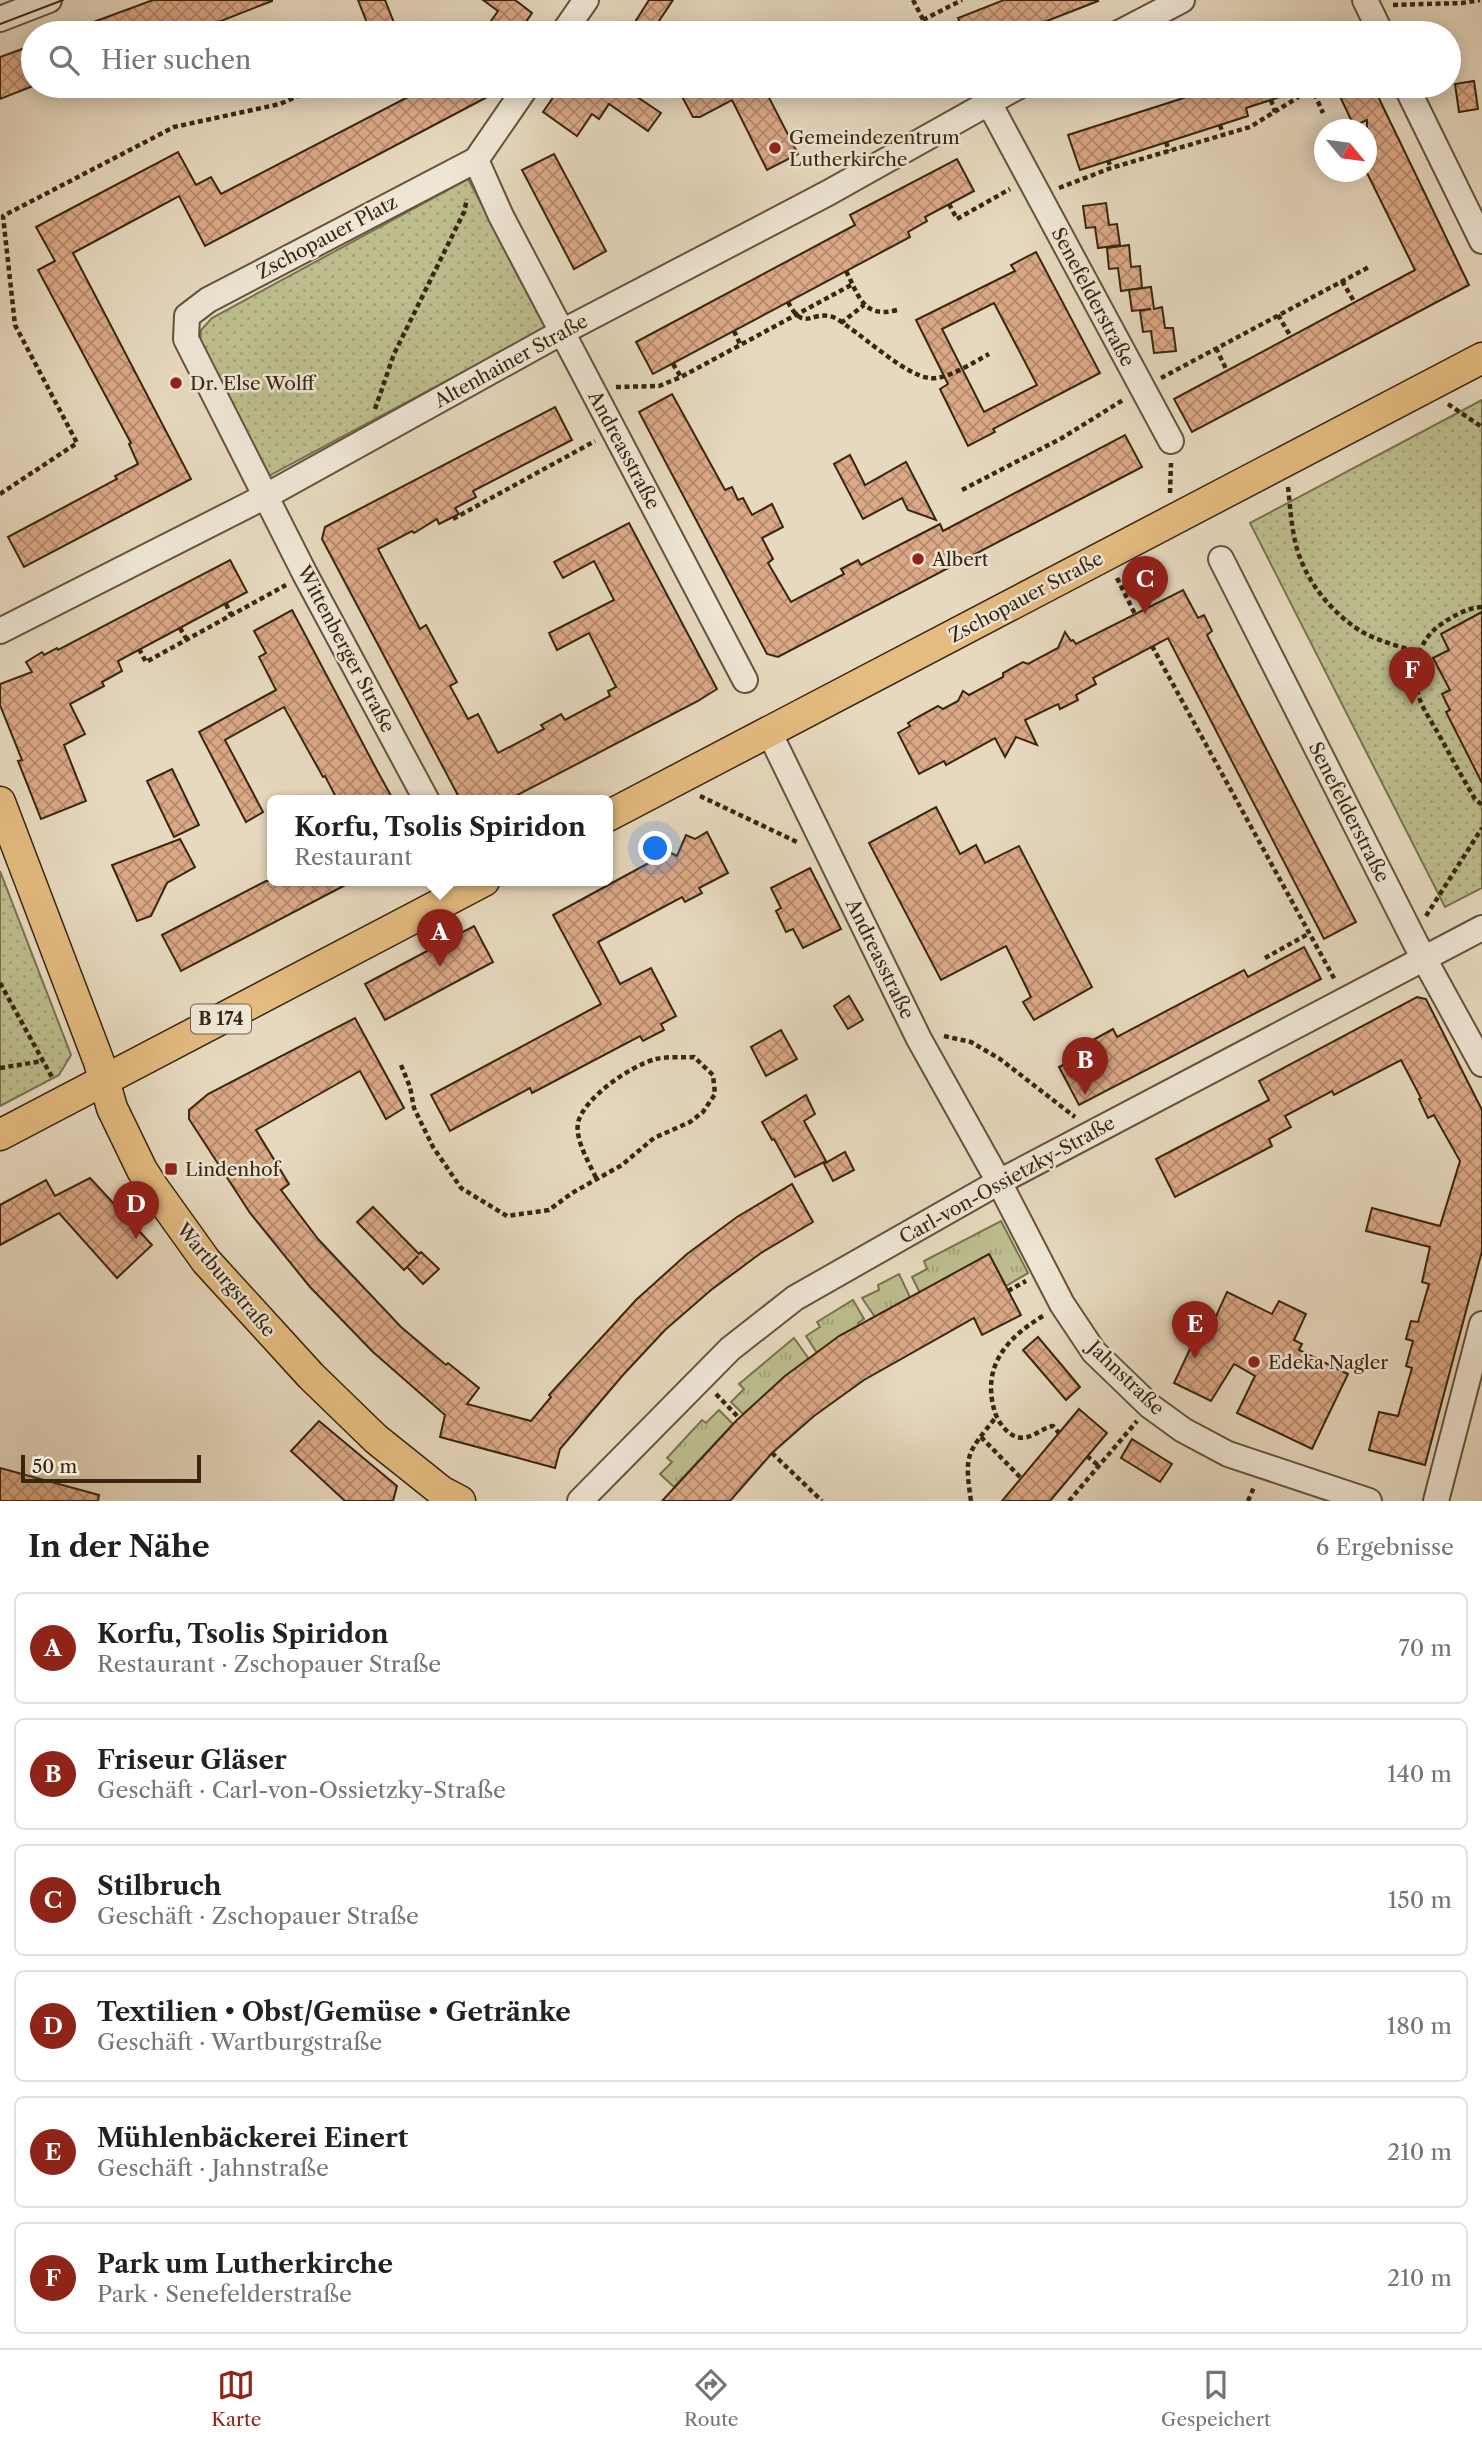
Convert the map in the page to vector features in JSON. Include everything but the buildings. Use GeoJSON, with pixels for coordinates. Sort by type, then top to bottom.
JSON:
{"type":"FeatureCollection","features":[{"type":"Feature","properties":{"kind":"main road","name":"Zschopauer Straße"},"geometry":{"type":"LineString","coordinates":[[613,813],[1482,358]]}},
{"type":"Feature","properties":{"kind":"main road","name":"Wartburgstraße"},"geometry":{"type":"LineString","coordinates":[[0,802],[99,1062],[111,1108],[142,1170],[206,1261],[311,1376],[376,1439],[446,1498]]}},
{"type":"Feature","properties":{"kind":"main road","name":"B 174"},"geometry":{"type":"LineString","coordinates":[[0,1135],[474,886]]}},
{"type":"Feature","properties":{"kind":"street"},"geometry":{"type":"LineString","coordinates":[[0,19],[49,0]]}},
{"type":"Feature","properties":{"kind":"street"},"geometry":{"type":"LineString","coordinates":[[571,21],[586,0]]}},
{"type":"Feature","properties":{"kind":"street"},"geometry":{"type":"LineString","coordinates":[[1142,21],[1182,0]]}},
{"type":"Feature","properties":{"kind":"street"},"geometry":{"type":"LineString","coordinates":[[1366,2],[1375,21]]}},
{"type":"Feature","properties":{"kind":"street"},"geometry":{"type":"LineString","coordinates":[[519,98],[476,160],[501,216],[562,332]]}},
{"type":"Feature","properties":{"kind":"street","name":"Altenhainer Straße"},"geometry":{"type":"LineString","coordinates":[[0,631],[266,496],[562,332],[828,193],[998,98]]}},
{"type":"Feature","properties":{"kind":"street"},"geometry":{"type":"LineString","coordinates":[[1412,98],[1482,241]]}},
{"type":"Feature","properties":{"kind":"street","name":"Senefelderstraße"},"geometry":{"type":"LineString","coordinates":[[989,103],[1171,441]]}},
{"type":"Feature","properties":{"kind":"street","name":"Zschopauer Platz"},"geometry":{"type":"LineString","coordinates":[[266,496],[186,339],[187,316],[208,300],[476,160]]}},
{"type":"Feature","properties":{"kind":"street","name":"Andreasstraße"},"geometry":{"type":"LineString","coordinates":[[562,332],[745,680]]}},
{"type":"Feature","properties":{"kind":"street","name":"Wittenberger Straße"},"geometry":{"type":"LineString","coordinates":[[266,496],[424,795]]}},
{"type":"Feature","properties":{"kind":"street","name":"Senefelderstraße"},"geometry":{"type":"LineString","coordinates":[[1220,559],[1418,948],[1482,1064]]}},
{"type":"Feature","properties":{"kind":"street","name":"Andreasstraße"},"geometry":{"type":"LineString","coordinates":[[769,732],[919,1039],[999,1182]]}},
{"type":"Feature","properties":{"kind":"street","name":"Carl-von-Ossietzky-Straße"},"geometry":{"type":"LineString","coordinates":[[580,1501],[730,1349],[795,1298],[999,1182],[1346,999],[1418,948],[1482,928]]}},
{"type":"Feature","properties":{"kind":"street","name":"Jahnstraße"},"geometry":{"type":"LineString","coordinates":[[999,1182],[1062,1304],[1094,1352],[1150,1406],[1183,1430],[1228,1454],[1369,1501]]}},
{"type":"Feature","properties":{"kind":"street"},"geometry":{"type":"LineString","coordinates":[[1436,1501],[1482,1324]]}},
{"type":"Feature","properties":{"kind":"path"},"geometry":{"type":"LineString","coordinates":[[913,0],[923,20],[962,0]]}},
{"type":"Feature","properties":{"kind":"path"},"geometry":{"type":"LineString","coordinates":[[1366,2],[1422,5],[1480,0]]}},
{"type":"Feature","properties":{"kind":"path"},"geometry":{"type":"LineString","coordinates":[[0,494],[77,443],[15,325],[3,216],[174,127],[280,104],[293,98]]}},
{"type":"Feature","properties":{"kind":"path"},"geometry":{"type":"LineString","coordinates":[[949,204],[957,219],[1034,187],[1111,169],[1250,127],[1297,98]]}},
{"type":"Feature","properties":{"kind":"path"},"geometry":{"type":"LineString","coordinates":[[1315,98],[1323,113]]}},
{"type":"Feature","properties":{"kind":"path"},"geometry":{"type":"LineString","coordinates":[[1271,100],[1275,112]]}},
{"type":"Feature","properties":{"kind":"path"},"geometry":{"type":"LineString","coordinates":[[1220,125],[1223,135]]}},
{"type":"Feature","properties":{"kind":"path"},"geometry":{"type":"LineString","coordinates":[[1166,142],[1169,151]]}},
{"type":"Feature","properties":{"kind":"path"},"geometry":{"type":"LineString","coordinates":[[363,443],[394,354],[464,212],[476,160]]}},
{"type":"Feature","properties":{"kind":"path"},"geometry":{"type":"LineString","coordinates":[[1108,160],[1111,169]]}},
{"type":"Feature","properties":{"kind":"path"},"geometry":{"type":"LineString","coordinates":[[962,490],[1062,438],[1142,388],[1368,267]]}},
{"type":"Feature","properties":{"kind":"path"},"geometry":{"type":"LineString","coordinates":[[846,271],[864,304],[875,312],[897,310]]}},
{"type":"Feature","properties":{"kind":"path"},"geometry":{"type":"LineString","coordinates":[[1342,281],[1355,303]]}},
{"type":"Feature","properties":{"kind":"path"},"geometry":{"type":"LineString","coordinates":[[596,397],[615,387],[659,386],[681,377],[853,284]]}},
{"type":"Feature","properties":{"kind":"path"},"geometry":{"type":"LineString","coordinates":[[788,302],[795,315],[802,319],[832,317],[916,375],[930,379],[940,378],[989,354]]}},
{"type":"Feature","properties":{"kind":"path"},"geometry":{"type":"LineString","coordinates":[[841,323],[864,304]]}},
{"type":"Feature","properties":{"kind":"path"},"geometry":{"type":"LineString","coordinates":[[1278,315],[1291,337]]}},
{"type":"Feature","properties":{"kind":"path"},"geometry":{"type":"LineString","coordinates":[[734,331],[740,344]]}},
{"type":"Feature","properties":{"kind":"path"},"geometry":{"type":"LineString","coordinates":[[1216,348],[1227,371]]}},
{"type":"Feature","properties":{"kind":"path"},"geometry":{"type":"LineString","coordinates":[[673,364],[681,377]]}},
{"type":"Feature","properties":{"kind":"path"},"geometry":{"type":"LineString","coordinates":[[1426,388],[1482,427]]}},
{"type":"Feature","properties":{"kind":"path"},"geometry":{"type":"LineString","coordinates":[[453,519],[614,430]]}},
{"type":"Feature","properties":{"kind":"path"},"geometry":{"type":"LineString","coordinates":[[1170,498],[1171,441]]}},
{"type":"Feature","properties":{"kind":"path"},"geometry":{"type":"LineString","coordinates":[[1285,462],[1295,543],[1311,581],[1321,595],[1351,624],[1369,635],[1418,652]]}},
{"type":"Feature","properties":{"kind":"path"},"geometry":{"type":"LineString","coordinates":[[1105,556],[1135,614]]}},
{"type":"Feature","properties":{"kind":"path"},"geometry":{"type":"LineString","coordinates":[[139,649],[146,662],[305,574]]}},
{"type":"Feature","properties":{"kind":"path"},"geometry":{"type":"LineString","coordinates":[[226,604],[231,615]]}},
{"type":"Feature","properties":{"kind":"path"},"geometry":{"type":"LineString","coordinates":[[1482,607],[1457,614],[1434,629],[1418,652],[1416,675],[1418,694],[1475,799],[1482,805]]}},
{"type":"Feature","properties":{"kind":"path"},"geometry":{"type":"LineString","coordinates":[[180,628],[187,640]]}},
{"type":"Feature","properties":{"kind":"path"},"geometry":{"type":"LineString","coordinates":[[1152,646],[1346,999]]}},
{"type":"Feature","properties":{"kind":"path"},"geometry":{"type":"LineString","coordinates":[[672,783],[829,857]]}},
{"type":"Feature","properties":{"kind":"path"},"geometry":{"type":"LineString","coordinates":[[1418,948],[1482,828]]}},
{"type":"Feature","properties":{"kind":"path"},"geometry":{"type":"LineString","coordinates":[[1265,958],[1308,934]]}},
{"type":"Feature","properties":{"kind":"path"},"geometry":{"type":"LineString","coordinates":[[0,984],[53,1079],[47,1111]]}},
{"type":"Feature","properties":{"kind":"path"},"geometry":{"type":"LineString","coordinates":[[919,1039],[944,1036],[971,1042],[1000,1059],[1094,1132]]}},
{"type":"Feature","properties":{"kind":"path"},"geometry":{"type":"LineString","coordinates":[[401,1065],[415,1108],[433,1147],[461,1188],[507,1216],[550,1210],[622,1165],[654,1138],[690,1122],[703,1112],[715,1094],[712,1075],[694,1058],[657,1058],[628,1072],[608,1086],[587,1107],[578,1122],[579,1138],[597,1180]]}},
{"type":"Feature","properties":{"kind":"path"},"geometry":{"type":"LineString","coordinates":[[0,1068],[43,1060]]}},
{"type":"Feature","properties":{"kind":"path"},"geometry":{"type":"LineString","coordinates":[[1008,1290],[1019,1285]]}},
{"type":"Feature","properties":{"kind":"path"},"geometry":{"type":"LineString","coordinates":[[1059,1433],[1053,1426],[1029,1437],[1019,1438],[1009,1432],[996,1417],[989,1382],[998,1359],[1021,1329],[1062,1304]]}},
{"type":"Feature","properties":{"kind":"path"},"geometry":{"type":"LineString","coordinates":[[701,1378],[739,1418]]}},
{"type":"Feature","properties":{"kind":"path"},"geometry":{"type":"LineString","coordinates":[[971,1501],[966,1472],[970,1451],[996,1417]]}},
{"type":"Feature","properties":{"kind":"path"},"geometry":{"type":"LineString","coordinates":[[1069,1501],[1132,1426]]}},
{"type":"Feature","properties":{"kind":"path"},"geometry":{"type":"LineString","coordinates":[[981,1437],[1021,1478]]}},
{"type":"Feature","properties":{"kind":"path"},"geometry":{"type":"LineString","coordinates":[[772,1453],[822,1501]]}},
{"type":"Feature","properties":{"kind":"path"},"geometry":{"type":"LineString","coordinates":[[1087,1457],[1099,1466]]}},
{"type":"Feature","properties":{"kind":"green space"},"geometry":{"type":"Polygon","coordinates":[[[468,179],[547,327],[269,476],[200,346],[201,330],[212,318],[468,179]]]}},
{"type":"Feature","properties":{"kind":"green space"},"geometry":{"type":"Polygon","coordinates":[[[1482,400],[1482,888],[1445,907],[1250,523],[1482,400]]]}},
{"type":"Feature","properties":{"kind":"green space"},"geometry":{"type":"Polygon","coordinates":[[[0,871],[71,1055],[59,1075],[0,1106],[0,871]]]}},
{"type":"Feature","properties":{"kind":"green space"},"geometry":{"type":"Polygon","coordinates":[[[1001,1221],[1028,1273],[1006,1286],[989,1254],[920,1293],[912,1277],[927,1269],[924,1261],[1001,1221]]]}},
{"type":"Feature","properties":{"kind":"green space"},"geometry":{"type":"Polygon","coordinates":[[[899,1274],[910,1297],[875,1317],[862,1298],[879,1290],[878,1285],[899,1274]]]}},
{"type":"Feature","properties":{"kind":"green space"},"geometry":{"type":"Polygon","coordinates":[[[853,1300],[864,1319],[817,1353],[806,1336],[820,1327],[817,1322],[853,1300]]]}},
{"type":"Feature","properties":{"kind":"green space"},"geometry":{"type":"Polygon","coordinates":[[[794,1338],[809,1359],[743,1414],[731,1402],[744,1389],[739,1384],[794,1338]]]}},
{"type":"Feature","properties":{"kind":"green space"},"geometry":{"type":"Polygon","coordinates":[[[719,1410],[733,1424],[674,1487],[660,1474],[672,1462],[667,1458],[702,1420],[706,1423],[719,1410]]]}},
{"type":"Feature","properties":{"kind":"tram line"},"geometry":{"type":"LineString","coordinates":[[0,24],[63,0]]}},
{"type":"Feature","properties":{"kind":"place","name":"Gemeindezentrum Lutherkirche"},"geometry":{"type":"Point","coordinates":[775,148]}},
{"type":"Feature","properties":{"kind":"place","name":"Dr. Else Wolff"},"geometry":{"type":"Point","coordinates":[176,383]}},
{"type":"Feature","properties":{"kind":"place","name":"Albert"},"geometry":{"type":"Point","coordinates":[918,559]}},
{"type":"Feature","properties":{"kind":"place","name":"Stilbruch"},"geometry":{"type":"Point","coordinates":[1145,614]}},
{"type":"Feature","properties":{"kind":"place","name":"Park um Lutherkirche"},"geometry":{"type":"Point","coordinates":[1412,705]}},
{"type":"Feature","properties":{"kind":"place","name":"Korfu, Tsolis Spiridon"},"geometry":{"type":"Point","coordinates":[440,967]}},
{"type":"Feature","properties":{"kind":"place","name":"Friseur Gläser"},"geometry":{"type":"Point","coordinates":[1085,1095]}},
{"type":"Feature","properties":{"kind":"place","name":"Lindenhof"},"geometry":{"type":"Point","coordinates":[171,1169]}},
{"type":"Feature","properties":{"kind":"place","name":"Textilien • Obst/Gemüse • Getränke"},"geometry":{"type":"Point","coordinates":[136,1239]}},
{"type":"Feature","properties":{"kind":"place","name":"Mühlenbäckerei Einert"},"geometry":{"type":"Point","coordinates":[1195,1359]}},
{"type":"Feature","properties":{"kind":"place","name":"Edeka Nagler"},"geometry":{"type":"Point","coordinates":[1254,1362]}}]}
